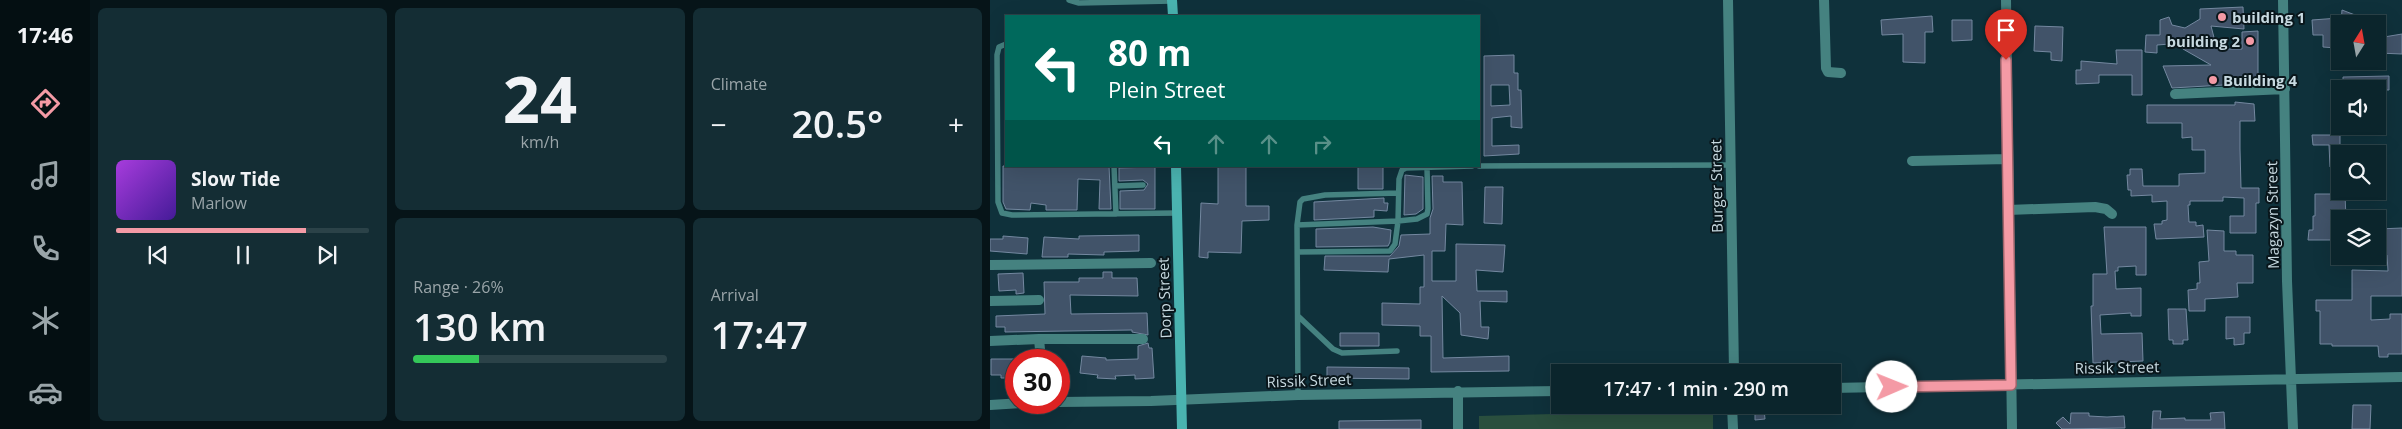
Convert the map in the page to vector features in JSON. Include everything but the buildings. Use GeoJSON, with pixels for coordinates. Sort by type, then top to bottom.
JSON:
{"type":"FeatureCollection","features":[{"type":"Feature","properties":{"kind":"street"},"geometry":{"type":"LineString","coordinates":[[1172,0],[1173,15]]}},
{"type":"Feature","properties":{"kind":"street","name":"Burger Street"},"geometry":{"type":"LineString","coordinates":[[1728,0],[1734,364]]}},
{"type":"Feature","properties":{"kind":"street"},"geometry":{"type":"LineString","coordinates":[[1824,0],[1826,68],[1828,72],[1842,73]]}},
{"type":"Feature","properties":{"kind":"street"},"geometry":{"type":"LineString","coordinates":[[2006,0],[2012,429]]}},
{"type":"Feature","properties":{"kind":"street","name":"Magazyn Street"},"geometry":{"type":"LineString","coordinates":[[2283,0],[2287,282],[2293,429]]}},
{"type":"Feature","properties":{"kind":"street"},"geometry":{"type":"LineString","coordinates":[[2175,94],[2285,89]]}},
{"type":"Feature","properties":{"kind":"street"},"geometry":{"type":"LineString","coordinates":[[1912,161],[2008,159]]}},
{"type":"Feature","properties":{"kind":"street","name":"Dorp Street"},"geometry":{"type":"LineString","coordinates":[[1176,167],[1183,400],[1182,429]]}},
{"type":"Feature","properties":{"kind":"street"},"geometry":{"type":"LineString","coordinates":[[2008,210],[2090,206],[2106,209],[2112,214]]}},
{"type":"Feature","properties":{"kind":"street"},"geometry":{"type":"LineString","coordinates":[[990,265],[1151,262]]}},
{"type":"Feature","properties":{"kind":"street"},"geometry":{"type":"LineString","coordinates":[[990,300],[1039,300]]}},
{"type":"Feature","properties":{"kind":"street"},"geometry":{"type":"LineString","coordinates":[[1039,339],[1040,349]]}},
{"type":"Feature","properties":{"kind":"street"},"geometry":{"type":"LineString","coordinates":[[990,341],[1143,339]]}},
{"type":"Feature","properties":{"kind":"street","name":"Rissik Street"},"geometry":{"type":"LineString","coordinates":[[1841,388],[2402,377]]}},
{"type":"Feature","properties":{"kind":"street"},"geometry":{"type":"LineString","coordinates":[[1458,391],[1458,429]]}},
{"type":"Feature","properties":{"kind":"street","name":"Rissik Street"},"geometry":{"type":"LineString","coordinates":[[1070,402],[1458,391],[1551,391]]}},
{"type":"Feature","properties":{"kind":"street"},"geometry":{"type":"LineString","coordinates":[[990,405],[1005,404]]}},
{"type":"Feature","properties":{"kind":"street"},"geometry":{"type":"LineString","coordinates":[[1732,414],[1733,429]]}},
{"type":"Feature","properties":{"kind":"lane"},"geometry":{"type":"LineString","coordinates":[[1069,0],[1079,3],[1172,0]]}},
{"type":"Feature","properties":{"kind":"lane"},"geometry":{"type":"LineString","coordinates":[[1005,44],[999,47],[997,55],[998,202],[1002,213],[1012,216],[1177,213]]}},
{"type":"Feature","properties":{"kind":"lane"},"geometry":{"type":"LineString","coordinates":[[1480,166],[1731,165]]}},
{"type":"Feature","properties":{"kind":"lane"},"geometry":{"type":"LineString","coordinates":[[1114,167],[1116,214]]}},
{"type":"Feature","properties":{"kind":"lane"},"geometry":{"type":"LineString","coordinates":[[1298,252],[1390,251],[1395,244],[1398,221],[1399,173],[1401,168],[1450,167]]}},
{"type":"Feature","properties":{"kind":"lane"},"geometry":{"type":"LineString","coordinates":[[1298,225],[1417,219],[1427,214],[1428,209],[1427,168]]}},
{"type":"Feature","properties":{"kind":"lane"},"geometry":{"type":"LineString","coordinates":[[1115,186],[1143,185]]}},
{"type":"Feature","properties":{"kind":"lane"},"geometry":{"type":"LineString","coordinates":[[1298,395],[1299,206],[1303,199],[1325,195],[1398,193]]}},
{"type":"Feature","properties":{"kind":"lane"},"geometry":{"type":"LineString","coordinates":[[1298,316],[1334,349],[1342,353],[1397,351]]}},
{"type":"Feature","properties":{"kind":"green space"},"geometry":{"type":"Polygon","coordinates":[[[1713,414],[1713,429],[1479,429],[1479,416],[1713,414]]]}},
{"type":"Feature","properties":{"kind":"place","name":"building 1"},"geometry":{"type":"Point","coordinates":[2222,17]}},
{"type":"Feature","properties":{"kind":"place","name":"building 2"},"geometry":{"type":"Point","coordinates":[2250,41]}},
{"type":"Feature","properties":{"kind":"place","name":"Building 4"},"geometry":{"type":"Point","coordinates":[2213,80]}},
{"type":"Feature","properties":{"kind":"route"},"geometry":{"type":"LineString","coordinates":[[1892,387],[2011,385],[2006,60]]}}]}
